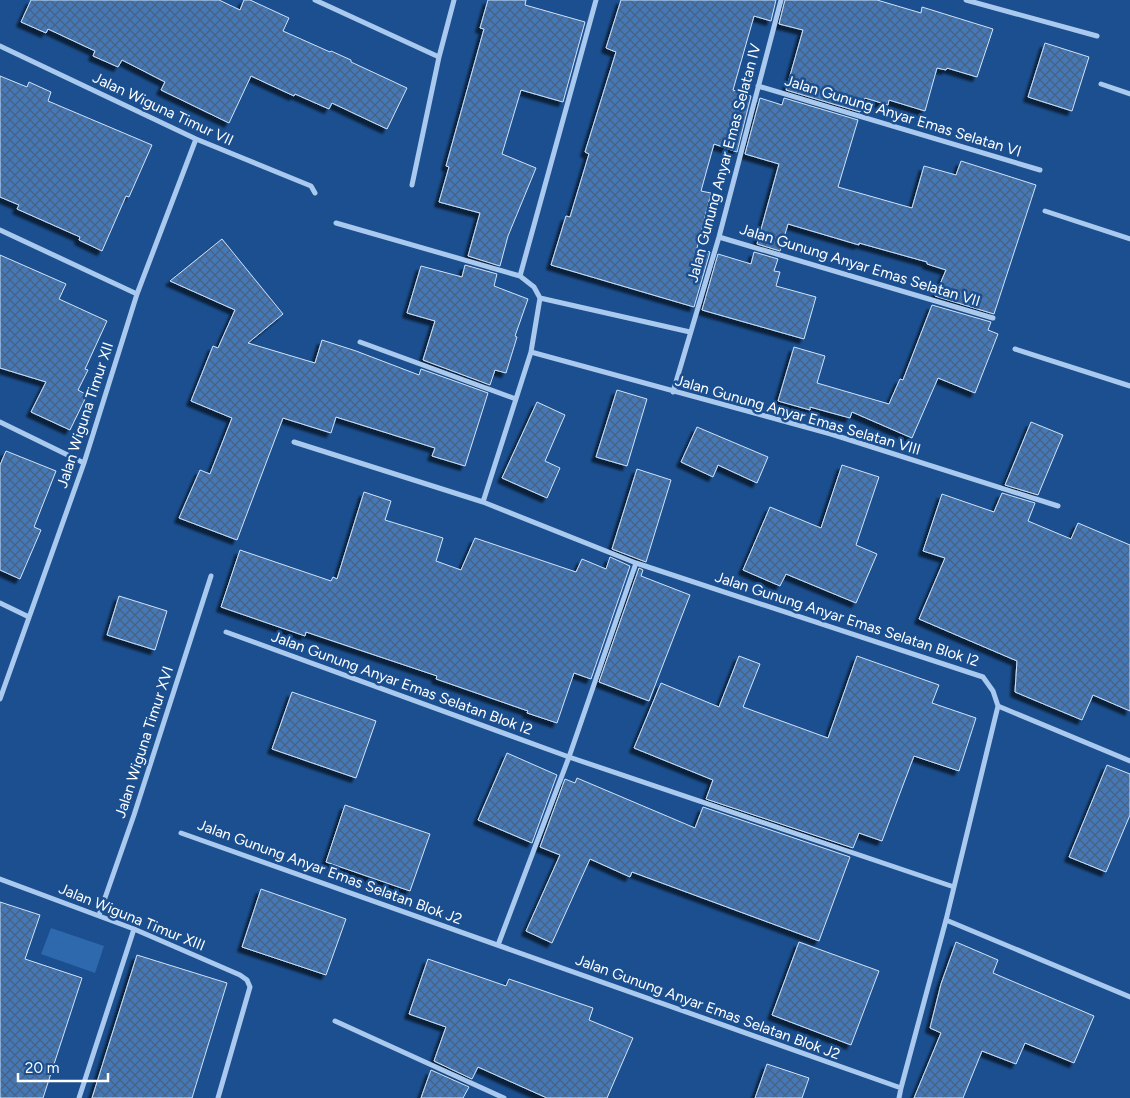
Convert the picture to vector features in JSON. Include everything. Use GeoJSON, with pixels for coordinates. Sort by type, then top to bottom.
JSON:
{"type":"FeatureCollection","features":[{"type":"Feature","properties":{"kind":"street"},"geometry":{"type":"LineString","coordinates":[[316,0],[439,57]]}},
{"type":"Feature","properties":{"kind":"street"},"geometry":{"type":"LineString","coordinates":[[412,185],[439,57],[454,0]]}},
{"type":"Feature","properties":{"kind":"street"},"geometry":{"type":"LineString","coordinates":[[520,276],[596,0]]}},
{"type":"Feature","properties":{"kind":"street","name":"Jalan Gunung Anyar Emas Selatan IV"},"geometry":{"type":"LineString","coordinates":[[674,392],[719,237],[781,0]]}},
{"type":"Feature","properties":{"kind":"street"},"geometry":{"type":"LineString","coordinates":[[966,0],[1098,36]]}},
{"type":"Feature","properties":{"kind":"street","name":"Jalan Wiguna Timur VII"},"geometry":{"type":"LineString","coordinates":[[0,46],[196,139],[311,186],[315,194]]}},
{"type":"Feature","properties":{"kind":"street"},"geometry":{"type":"LineString","coordinates":[[1101,84],[1130,94]]}},
{"type":"Feature","properties":{"kind":"street","name":"Jalan Gunung Anyar Emas Selatan VI"},"geometry":{"type":"LineString","coordinates":[[758,86],[1040,170]]}},
{"type":"Feature","properties":{"kind":"street","name":"Jalan Wiguna Timur XII"},"geometry":{"type":"LineString","coordinates":[[0,699],[84,463],[137,294],[196,139]]}},
{"type":"Feature","properties":{"kind":"street"},"geometry":{"type":"LineString","coordinates":[[1045,211],[1130,239]]}},
{"type":"Feature","properties":{"kind":"street"},"geometry":{"type":"LineString","coordinates":[[336,223],[520,276],[534,287],[540,298],[531,352],[483,502]]}},
{"type":"Feature","properties":{"kind":"street"},"geometry":{"type":"LineString","coordinates":[[0,230],[137,294]]}},
{"type":"Feature","properties":{"kind":"street","name":"Jalan Gunung Anyar Emas Selatan VII"},"geometry":{"type":"LineString","coordinates":[[719,237],[993,318]]}},
{"type":"Feature","properties":{"kind":"street"},"geometry":{"type":"LineString","coordinates":[[540,298],[690,332]]}},
{"type":"Feature","properties":{"kind":"street"},"geometry":{"type":"LineString","coordinates":[[360,342],[516,399]]}},
{"type":"Feature","properties":{"kind":"street"},"geometry":{"type":"LineString","coordinates":[[1014,349],[1130,386]]}},
{"type":"Feature","properties":{"kind":"street","name":"Jalan Gunung Anyar Emas Selatan VIII"},"geometry":{"type":"LineString","coordinates":[[531,352],[831,434],[1058,506]]}},
{"type":"Feature","properties":{"kind":"street"},"geometry":{"type":"LineString","coordinates":[[0,422],[84,463]]}},
{"type":"Feature","properties":{"kind":"street","name":"Jalan Gunung Anyar Emas Selatan Blok I2"},"geometry":{"type":"LineString","coordinates":[[294,442],[483,502],[636,563],[983,677],[993,691],[998,706]]}},
{"type":"Feature","properties":{"kind":"street"},"geometry":{"type":"LineString","coordinates":[[498,945],[569,757],[636,563]]}},
{"type":"Feature","properties":{"kind":"street","name":"Jalan Wiguna Timur XVI"},"geometry":{"type":"LineString","coordinates":[[99,915],[134,815],[211,576]]}},
{"type":"Feature","properties":{"kind":"street"},"geometry":{"type":"LineString","coordinates":[[0,603],[29,616]]}},
{"type":"Feature","properties":{"kind":"street","name":"Jalan Gunung Anyar Emas Selatan Blok I2"},"geometry":{"type":"LineString","coordinates":[[226,632],[569,757],[954,887]]}},
{"type":"Feature","properties":{"kind":"street"},"geometry":{"type":"LineString","coordinates":[[899,1098],[946,920],[998,706],[1130,761]]}},
{"type":"Feature","properties":{"kind":"street","name":"Jalan Gunung Anyar Emas Selatan Blok J2"},"geometry":{"type":"LineString","coordinates":[[182,833],[901,1088]]}},
{"type":"Feature","properties":{"kind":"street","name":"Jalan Wiguna Timur XIII"},"geometry":{"type":"LineString","coordinates":[[0,879],[134,929],[240,975],[247,980],[250,987],[218,1098]]}},
{"type":"Feature","properties":{"kind":"street"},"geometry":{"type":"LineString","coordinates":[[946,920],[1130,998]]}},
{"type":"Feature","properties":{"kind":"street"},"geometry":{"type":"LineString","coordinates":[[79,1098],[134,929]]}},
{"type":"Feature","properties":{"kind":"street"},"geometry":{"type":"LineString","coordinates":[[335,1021],[504,1098]]}},
{"type":"Feature","properties":{"kind":"shaded area"},"geometry":{"type":"Polygon","coordinates":[[[51,928],[104,946],[95,973],[41,954],[51,928]]]}},
{"type":"Feature","properties":{"kind":"building"},"geometry":{"type":"Polygon","coordinates":[[[31,0],[219,0],[240,10],[244,0],[250,0],[289,18],[283,31],[351,60],[351,62],[407,88],[387,129],[332,103],[329,109],[295,94],[294,96],[251,76],[229,123],[161,90],[165,82],[122,60],[118,67],[93,56],[95,51],[48,29],[46,33],[21,22],[31,0]]]}},
{"type":"Feature","properties":{"kind":"building"},"geometry":{"type":"Polygon","coordinates":[[[488,0],[526,0],[525,5],[585,22],[563,102],[521,90],[502,154],[536,168],[508,236],[500,266],[468,256],[480,213],[439,202],[449,167],[446,166],[484,29],[480,28],[488,0]]]}},
{"type":"Feature","properties":{"kind":"building"},"geometry":{"type":"Polygon","coordinates":[[[621,0],[776,0],[771,21],[754,16],[733,90],[751,96],[737,152],[714,144],[701,191],[711,193],[697,248],[710,252],[694,307],[551,265],[566,216],[570,217],[589,154],[585,152],[616,52],[606,48],[621,0]]]}},
{"type":"Feature","properties":{"kind":"building"},"geometry":{"type":"Polygon","coordinates":[[[785,0],[877,0],[921,13],[922,7],[993,29],[977,77],[947,68],[946,70],[937,68],[925,111],[889,100],[888,105],[865,98],[860,112],[786,90],[803,30],[779,24],[785,0]]]}},
{"type":"Feature","properties":{"kind":"building"},"geometry":{"type":"Polygon","coordinates":[[[1045,43],[1089,57],[1072,111],[1028,97],[1045,43]]]}},
{"type":"Feature","properties":{"kind":"building"},"geometry":{"type":"Polygon","coordinates":[[[0,76],[27,87],[29,82],[51,92],[48,101],[152,145],[129,197],[126,196],[102,251],[79,240],[80,237],[17,209],[19,205],[0,197],[0,76]]]}},
{"type":"Feature","properties":{"kind":"building"},"geometry":{"type":"Polygon","coordinates":[[[760,98],[782,105],[784,98],[858,120],[838,187],[912,208],[924,166],[956,175],[961,161],[1036,185],[994,314],[935,296],[946,270],[927,264],[927,262],[859,243],[859,245],[788,224],[780,251],[757,244],[779,164],[745,154],[760,98]]]}},
{"type":"Feature","properties":{"kind":"building"},"geometry":{"type":"Polygon","coordinates":[[[222,239],[283,314],[248,343],[315,363],[322,340],[419,375],[421,369],[488,393],[465,466],[432,456],[435,448],[336,417],[331,433],[283,418],[237,540],[179,518],[200,470],[210,474],[232,418],[191,401],[213,346],[218,348],[235,310],[170,281],[222,239]]]}},
{"type":"Feature","properties":{"kind":"building"},"geometry":{"type":"Polygon","coordinates":[[[754,252],[778,259],[774,271],[780,272],[776,286],[816,297],[804,339],[702,310],[718,254],[751,264],[754,252]]]}},
{"type":"Feature","properties":{"kind":"building"},"geometry":{"type":"Polygon","coordinates":[[[0,255],[66,284],[59,299],[107,321],[85,369],[88,370],[78,390],[87,395],[70,430],[31,412],[46,382],[0,368],[0,255]]]}},
{"type":"Feature","properties":{"kind":"building"},"geometry":{"type":"Polygon","coordinates":[[[465,265],[497,274],[494,286],[528,299],[515,336],[517,337],[506,373],[495,370],[490,385],[423,360],[435,321],[407,313],[421,266],[462,277],[465,265]]]}},
{"type":"Feature","properties":{"kind":"building"},"geometry":{"type":"Polygon","coordinates":[[[932,305],[991,322],[988,330],[998,334],[975,393],[938,378],[912,438],[852,412],[850,418],[810,407],[810,410],[778,401],[794,347],[825,356],[817,383],[889,404],[900,379],[903,380],[932,305]]]}},
{"type":"Feature","properties":{"kind":"building"},"geometry":{"type":"Polygon","coordinates":[[[617,390],[647,399],[627,466],[596,457],[617,390]]]}},
{"type":"Feature","properties":{"kind":"building"},"geometry":{"type":"Polygon","coordinates":[[[537,402],[565,415],[545,461],[560,468],[547,498],[502,478],[537,402]]]}},
{"type":"Feature","properties":{"kind":"building"},"geometry":{"type":"Polygon","coordinates":[[[1031,422],[1063,435],[1038,495],[1005,485],[1031,422]]]}},
{"type":"Feature","properties":{"kind":"building"},"geometry":{"type":"Polygon","coordinates":[[[697,427],[768,457],[757,483],[718,465],[713,477],[681,462],[697,427]]]}},
{"type":"Feature","properties":{"kind":"building"},"geometry":{"type":"Polygon","coordinates":[[[6,451],[56,471],[34,527],[41,530],[20,579],[0,570],[0,465],[6,451]]]}},
{"type":"Feature","properties":{"kind":"building"},"geometry":{"type":"Polygon","coordinates":[[[842,465],[879,477],[856,545],[877,554],[856,603],[786,574],[780,586],[743,570],[770,507],[821,528],[842,465]]]}},
{"type":"Feature","properties":{"kind":"building"},"geometry":{"type":"Polygon","coordinates":[[[637,469],[671,480],[646,562],[612,549],[637,469]]]}},
{"type":"Feature","properties":{"kind":"building"},"geometry":{"type":"Polygon","coordinates":[[[364,492],[391,501],[385,520],[443,538],[436,561],[461,570],[475,538],[576,572],[582,559],[606,569],[610,557],[630,566],[591,679],[574,673],[557,723],[436,679],[437,676],[306,632],[305,636],[221,607],[240,550],[331,581],[333,577],[337,579],[364,492]]]}},
{"type":"Feature","properties":{"kind":"building"},"geometry":{"type":"Polygon","coordinates":[[[1002,493],[1035,503],[1028,521],[1071,539],[1078,523],[1130,545],[1130,711],[1093,695],[1082,720],[1015,692],[1017,661],[919,619],[945,558],[923,551],[942,494],[994,512],[1002,493]]]}},
{"type":"Feature","properties":{"kind":"building"},"geometry":{"type":"Polygon","coordinates":[[[639,568],[643,570],[641,576],[690,595],[649,701],[599,682],[639,568]]]}},
{"type":"Feature","properties":{"kind":"building"},"geometry":{"type":"Polygon","coordinates":[[[119,596],[167,611],[155,650],[107,635],[119,596]]]}},
{"type":"Feature","properties":{"kind":"building"},"geometry":{"type":"Polygon","coordinates":[[[739,656],[760,664],[743,707],[828,738],[857,656],[939,685],[932,703],[976,718],[959,771],[914,756],[882,841],[859,833],[853,848],[706,799],[713,780],[634,748],[661,683],[719,707],[739,656]]]}},
{"type":"Feature","properties":{"kind":"building"},"geometry":{"type":"Polygon","coordinates":[[[292,692],[376,721],[356,778],[272,749],[292,692]]]}},
{"type":"Feature","properties":{"kind":"building"},"geometry":{"type":"Polygon","coordinates":[[[507,753],[557,775],[532,843],[478,820],[507,753]]]}},
{"type":"Feature","properties":{"kind":"building"},"geometry":{"type":"Polygon","coordinates":[[[1107,765],[1130,774],[1130,815],[1106,872],[1069,857],[1107,765]]]}},
{"type":"Feature","properties":{"kind":"building"},"geometry":{"type":"Polygon","coordinates":[[[577,778],[695,828],[703,807],[850,857],[819,941],[632,872],[630,877],[590,859],[552,943],[526,931],[560,855],[540,847],[565,779],[575,783],[577,778]]]}},
{"type":"Feature","properties":{"kind":"building"},"geometry":{"type":"Polygon","coordinates":[[[345,805],[430,834],[410,891],[326,862],[345,805]]]}},
{"type":"Feature","properties":{"kind":"building"},"geometry":{"type":"Polygon","coordinates":[[[261,889],[346,919],[326,975],[242,947],[261,889]]]}},
{"type":"Feature","properties":{"kind":"building"},"geometry":{"type":"Polygon","coordinates":[[[0,902],[40,915],[25,959],[82,978],[43,1098],[0,1098],[0,902]]]}},
{"type":"Feature","properties":{"kind":"building"},"geometry":{"type":"Polygon","coordinates":[[[799,942],[879,971],[851,1045],[772,1015],[799,942]]]}},
{"type":"Feature","properties":{"kind":"building"},"geometry":{"type":"Polygon","coordinates":[[[956,942],[998,960],[993,973],[1094,1016],[1074,1063],[1025,1043],[1016,1064],[982,1051],[963,1098],[914,1098],[941,1033],[930,1028],[941,984],[956,942]]]}},
{"type":"Feature","properties":{"kind":"building"},"geometry":{"type":"Polygon","coordinates":[[[137,955],[227,983],[192,1098],[92,1098],[137,955]]]}},
{"type":"Feature","properties":{"kind":"building"},"geometry":{"type":"Polygon","coordinates":[[[428,959],[506,986],[509,979],[593,1008],[589,1020],[633,1038],[607,1098],[547,1098],[478,1067],[472,1079],[434,1061],[446,1027],[409,1014],[428,959]]]}},
{"type":"Feature","properties":{"kind":"building"},"geometry":{"type":"Polygon","coordinates":[[[767,1064],[809,1078],[802,1098],[755,1098],[767,1064]]]}},
{"type":"Feature","properties":{"kind":"building"},"geometry":{"type":"Polygon","coordinates":[[[431,1070],[469,1087],[463,1098],[421,1098],[431,1070]]]}}]}
